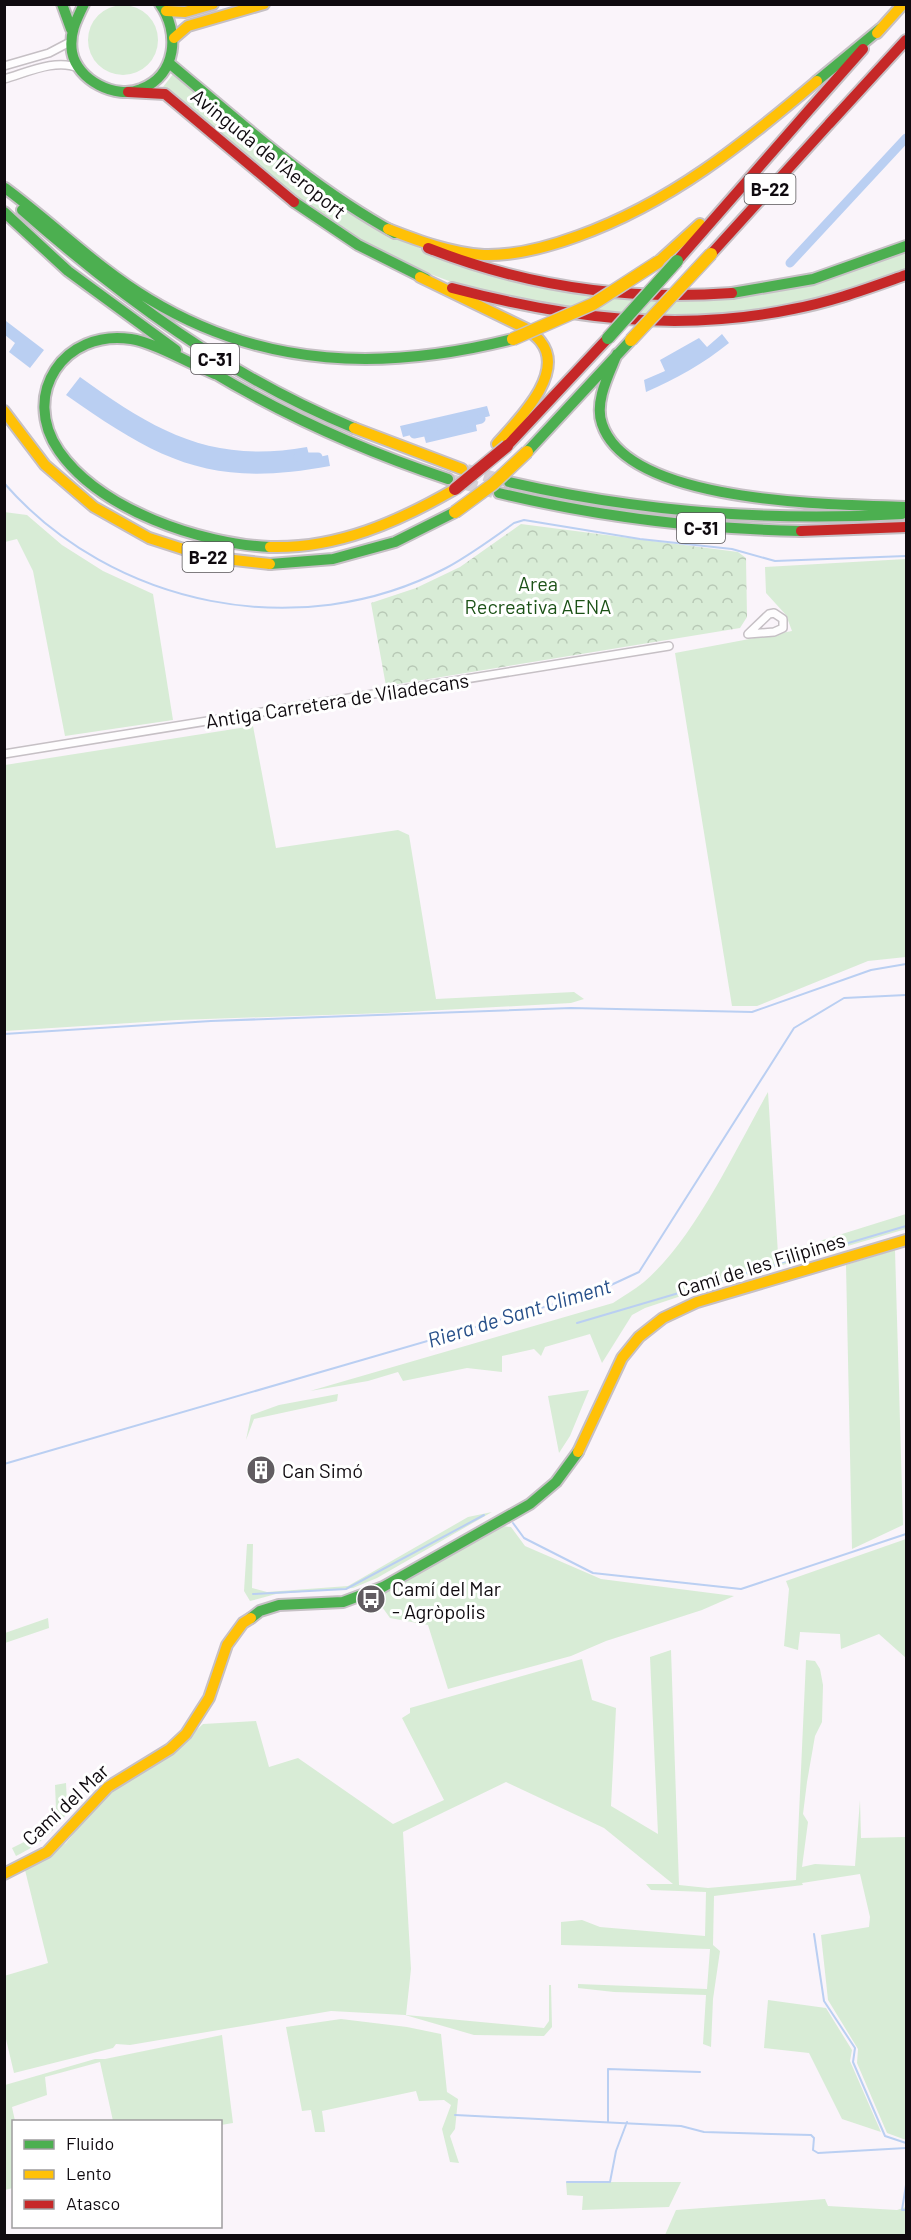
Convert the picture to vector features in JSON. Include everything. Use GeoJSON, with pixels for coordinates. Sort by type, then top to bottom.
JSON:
{"type":"FeatureCollection","features":[{"type":"Feature","properties":{"kind":"main road"},"geometry":{"type":"LineString","coordinates":[[62,4],[78,68]]}},
{"type":"Feature","properties":{"kind":"main road"},"geometry":{"type":"LineString","coordinates":[[71,36],[84,4]]}},
{"type":"Feature","properties":{"kind":"main road"},"geometry":{"type":"LineString","coordinates":[[163,8],[184,12],[213,4]]}},
{"type":"Feature","properties":{"kind":"main road","name":"B-22"},"geometry":{"type":"LineString","coordinates":[[738,189],[903,4]]}},
{"type":"Feature","properties":{"kind":"main road"},"geometry":{"type":"LineString","coordinates":[[174,38],[188,26],[261,5]]}},
{"type":"Feature","properties":{"kind":"main road"},"geometry":{"type":"LineString","coordinates":[[128,92],[156,80],[169,63],[174,38],[163,8]]}},
{"type":"Feature","properties":{"kind":"main road"},"geometry":{"type":"LineString","coordinates":[[388,229],[454,250],[500,255],[557,243],[610,225],[662,200],[713,168],[880,29]]}},
{"type":"Feature","properties":{"kind":"main road","name":"B-22"},"geometry":{"type":"LineString","coordinates":[[4,411],[47,467],[94,507],[117,522],[166,545],[236,563],[289,565],[348,558],[413,536],[455,512],[493,484],[527,452],[906,40]]}},
{"type":"Feature","properties":{"kind":"main road","name":"Avinguda de l'Aeroport"},"geometry":{"type":"LineString","coordinates":[[169,63],[293,169],[353,210],[436,251],[497,273],[572,289],[639,295],[687,296],[782,286],[842,270],[906,246]]}},
{"type":"Feature","properties":{"kind":"main road","name":"Avinguda de l'Aeroport"},"geometry":{"type":"LineString","coordinates":[[78,68],[88,80],[100,88],[165,94],[303,210],[358,245],[420,278],[542,312],[607,321],[673,323],[716,321],[780,313],[847,297],[906,275]]}},
{"type":"Feature","properties":{"kind":"main road"},"geometry":{"type":"LineString","coordinates":[[5,188],[86,254],[151,300],[200,325],[262,347],[304,356],[372,362],[448,356],[513,339],[593,304],[658,262],[738,189]]}},
{"type":"Feature","properties":{"kind":"main road","name":"C-31"},"geometry":{"type":"LineString","coordinates":[[5,188],[19,207],[112,288],[211,356],[314,411],[372,436],[462,469]]}},
{"type":"Feature","properties":{"kind":"main road"},"geometry":{"type":"LineString","coordinates":[[214,374],[133,339],[120,337],[93,340],[68,352],[51,376],[44,408],[48,432],[63,457],[79,472],[122,504],[174,529],[237,544],[291,548],[345,541],[396,522],[431,505],[452,484],[502,445],[608,338],[738,189]]}},
{"type":"Feature","properties":{"kind":"main road","name":"C-31"},"geometry":{"type":"LineString","coordinates":[[4,212],[104,298],[168,345],[214,374],[298,419],[452,484]]}},
{"type":"Feature","properties":{"kind":"main road"},"geometry":{"type":"LineString","coordinates":[[420,278],[526,329],[539,338],[546,350],[548,370],[543,386],[502,445]]}},
{"type":"Feature","properties":{"kind":"main road"},"geometry":{"type":"LineString","coordinates":[[617,354],[602,396],[602,424],[616,451],[641,469],[700,487],[766,499],[906,507]]}},
{"type":"Feature","properties":{"kind":"main road","name":"C-31"},"geometry":{"type":"LineString","coordinates":[[509,482],[588,500],[700,514],[792,518],[906,513]]}},
{"type":"Feature","properties":{"kind":"main road","name":"C-31"},"geometry":{"type":"LineString","coordinates":[[499,493],[607,516],[698,528],[792,531],[906,527]]}},
{"type":"Feature","properties":{"kind":"main road","name":"Camí de les Filipines"},"geometry":{"type":"LineString","coordinates":[[356,1599],[421,1567],[519,1510],[550,1488],[576,1453],[620,1359],[635,1341],[661,1318],[703,1300],[906,1240]]}},
{"type":"Feature","properties":{"kind":"main road","name":"Camí del Mar"},"geometry":{"type":"LineString","coordinates":[[4,1874],[47,1852],[108,1787],[170,1749],[186,1734],[209,1698],[227,1645],[243,1623],[260,1611],[279,1605],[329,1603],[356,1599]]}},
{"type":"Feature","properties":{"kind":"street"},"geometry":{"type":"LineString","coordinates":[[4,66],[49,53],[71,36]]}},
{"type":"Feature","properties":{"kind":"street"},"geometry":{"type":"LineString","coordinates":[[4,78],[63,64],[78,68]]}},
{"type":"Feature","properties":{"kind":"street"},"geometry":{"type":"LineString","coordinates":[[774,613],[783,619],[783,628],[774,632],[748,634],[769,614],[774,613]]}},
{"type":"Feature","properties":{"kind":"street","name":"Antiga Carretera de Viladecans"},"geometry":{"type":"LineString","coordinates":[[4,754],[669,646]]}},
{"type":"Feature","properties":{"kind":"green space"},"geometry":{"type":"Polygon","coordinates":[[[130,5],[143,11],[152,20],[156,26],[158,40],[156,54],[148,65],[137,73],[116,75],[98,65],[90,54],[88,33],[98,15],[109,7],[130,5]]]}},
{"type":"Feature","properties":{"kind":"green space"},"geometry":{"type":"Polygon","coordinates":[[[174,73],[283,167],[340,207],[435,256],[544,289],[736,296],[906,250],[906,270],[834,294],[761,309],[686,317],[612,316],[538,306],[465,287],[395,259],[329,221],[285,190],[243,157],[163,87],[174,73]]]}},
{"type":"Feature","properties":{"kind":"green space"},"geometry":{"type":"Polygon","coordinates":[[[4,512],[27,515],[62,545],[103,571],[153,594],[173,720],[65,736],[33,571],[17,539],[5,542],[4,512]]]}},
{"type":"Feature","properties":{"kind":"green space","name":"Area Recreativa AENA"},"geometry":{"type":"Polygon","coordinates":[[[521,524],[738,552],[746,558],[747,617],[740,628],[386,686],[371,603],[416,588],[460,567],[521,524]]]}},
{"type":"Feature","properties":{"kind":"green space"},"geometry":{"type":"Polygon","coordinates":[[[906,559],[906,957],[868,961],[757,1006],[732,1006],[675,653],[792,631],[786,615],[766,593],[765,567],[906,559]]]}},
{"type":"Feature","properties":{"kind":"green space"},"geometry":{"type":"Polygon","coordinates":[[[253,726],[276,848],[398,830],[409,835],[436,999],[574,992],[584,999],[571,1003],[387,1013],[177,1020],[5,1031],[5,765],[253,726]]]}},
{"type":"Feature","properties":{"kind":"green space"},"geometry":{"type":"Polygon","coordinates":[[[768,1092],[778,1254],[906,1214],[906,1229],[697,1290],[694,1283],[688,1282],[690,1293],[645,1308],[632,1315],[602,1363],[590,1334],[545,1347],[541,1356],[534,1349],[502,1356],[502,1372],[467,1368],[403,1381],[398,1372],[368,1381],[310,1391],[613,1303],[644,1282],[663,1264],[680,1242],[712,1193],[768,1092]]]}},
{"type":"Feature","properties":{"kind":"green space"},"geometry":{"type":"Polygon","coordinates":[[[895,1250],[903,1525],[852,1549],[846,1265],[895,1250]]]}},
{"type":"Feature","properties":{"kind":"green space"},"geometry":{"type":"Polygon","coordinates":[[[589,1390],[570,1436],[559,1453],[548,1396],[589,1390]]]}},
{"type":"Feature","properties":{"kind":"green space"},"geometry":{"type":"Polygon","coordinates":[[[338,1394],[337,1401],[254,1419],[246,1440],[251,1415],[279,1405],[338,1394]]]}},
{"type":"Feature","properties":{"kind":"green space"},"geometry":{"type":"Polygon","coordinates":[[[492,1512],[377,1578],[353,1588],[276,1594],[250,1601],[244,1591],[247,1544],[253,1544],[252,1588],[267,1592],[348,1586],[468,1517],[492,1512]]]}},
{"type":"Feature","properties":{"kind":"green space"},"geometry":{"type":"Polygon","coordinates":[[[502,1526],[511,1527],[525,1546],[601,1579],[734,1596],[702,1610],[606,1641],[571,1656],[448,1689],[428,1625],[390,1618],[375,1597],[502,1526]]]}},
{"type":"Feature","properties":{"kind":"green space"},"geometry":{"type":"Polygon","coordinates":[[[906,1539],[906,1658],[879,1634],[841,1649],[840,1634],[800,1632],[798,1650],[784,1646],[789,1589],[786,1581],[906,1539]]]}},
{"type":"Feature","properties":{"kind":"green space"},"geometry":{"type":"Polygon","coordinates":[[[48,1618],[49,1628],[5,1643],[5,1633],[48,1618]]]}},
{"type":"Feature","properties":{"kind":"green space"},"geometry":{"type":"Polygon","coordinates":[[[671,1650],[679,1885],[708,1888],[796,1880],[806,1660],[815,1661],[820,1669],[823,1685],[822,1722],[815,1736],[803,1814],[808,1822],[802,1867],[815,1864],[855,1866],[860,1800],[861,1838],[906,1837],[906,2140],[887,2133],[857,2063],[858,2049],[828,2000],[821,1935],[869,1927],[870,1917],[860,1874],[802,1883],[803,1885],[714,1896],[713,1945],[720,1951],[713,1999],[711,2047],[703,2044],[706,1995],[614,1992],[578,1988],[578,1984],[707,1989],[710,1949],[561,1945],[561,1922],[582,1920],[600,1927],[705,1936],[706,1892],[651,1890],[646,1884],[673,1884],[604,1828],[506,1782],[403,1832],[411,1969],[406,2015],[544,2028],[549,2021],[549,1985],[551,1985],[552,2027],[544,2036],[474,2035],[405,2015],[331,2011],[130,2045],[116,2044],[113,2048],[14,2073],[5,2035],[4,1976],[48,1963],[25,1870],[66,1843],[96,1806],[123,1782],[164,1760],[203,1724],[256,1721],[269,1767],[298,1758],[393,1824],[444,1800],[402,1718],[410,1713],[410,1708],[582,1659],[592,1700],[616,1708],[611,1806],[658,1834],[650,1657],[671,1650]]]}},
{"type":"Feature","properties":{"kind":"green space"},"geometry":{"type":"Polygon","coordinates":[[[66,1783],[67,1803],[72,1806],[48,1835],[16,1856],[12,1848],[32,1838],[56,1809],[55,1785],[66,1783]]]}},
{"type":"Feature","properties":{"kind":"green space"},"geometry":{"type":"Polygon","coordinates":[[[768,2000],[826,2008],[852,2050],[850,2061],[881,2132],[842,2119],[809,2053],[764,2048],[768,2000]]]}},
{"type":"Feature","properties":{"kind":"green space"},"geometry":{"type":"Polygon","coordinates":[[[341,2019],[407,2027],[441,2034],[447,2092],[458,2099],[455,2129],[450,2136],[459,2163],[450,2162],[442,2129],[451,2105],[444,2100],[419,2101],[416,2091],[322,2111],[325,2132],[315,2132],[311,2110],[302,2111],[286,2027],[341,2019]]]}},
{"type":"Feature","properties":{"kind":"green space"},"geometry":{"type":"Polygon","coordinates":[[[222,2035],[233,2123],[222,2125],[222,2120],[113,2120],[100,2062],[45,2077],[47,2095],[12,2107],[15,2120],[12,2120],[12,2188],[5,2190],[5,2085],[95,2059],[105,2059],[222,2035]]]}},
{"type":"Feature","properties":{"kind":"green space"},"geometry":{"type":"Polygon","coordinates":[[[566,2182],[681,2182],[669,2207],[582,2210],[583,2196],[567,2195],[566,2182]]]}},
{"type":"Feature","properties":{"kind":"green space"},"geometry":{"type":"Polygon","coordinates":[[[825,2199],[828,2206],[897,2210],[906,2207],[906,2235],[665,2235],[676,2210],[825,2199]]]}},
{"type":"Feature","properties":{"kind":"water"},"geometry":{"type":"Polygon","coordinates":[[[6,321],[44,350],[30,368],[9,352],[15,343],[5,335],[6,321]]]}},
{"type":"Feature","properties":{"kind":"water"},"geometry":{"type":"Polygon","coordinates":[[[722,334],[729,343],[719,351],[668,382],[646,392],[644,380],[665,371],[660,360],[699,338],[707,347],[722,334]]]}},
{"type":"Feature","properties":{"kind":"water"},"geometry":{"type":"Polygon","coordinates":[[[80,377],[134,413],[186,439],[213,447],[242,451],[273,451],[307,447],[310,459],[328,455],[330,466],[252,474],[220,471],[189,464],[160,453],[131,437],[66,395],[80,377]]]}},
{"type":"Feature","properties":{"kind":"water"},"geometry":{"type":"Polygon","coordinates":[[[487,406],[490,416],[475,420],[477,431],[426,443],[423,432],[403,437],[400,426],[487,406]]]}},
{"type":"Feature","properties":{"kind":"waterway"},"geometry":{"type":"LineString","coordinates":[[790,263],[906,138]]}},
{"type":"Feature","properties":{"kind":"waterway"},"geometry":{"type":"LineString","coordinates":[[464,423],[481,419]]}},
{"type":"Feature","properties":{"kind":"waterway"},"geometry":{"type":"LineString","coordinates":[[414,434],[433,430]]}},
{"type":"Feature","properties":{"kind":"waterway"},"geometry":{"type":"LineString","coordinates":[[298,457],[318,457]]}},
{"type":"Feature","properties":{"kind":"waterway"},"geometry":{"type":"LineString","coordinates":[[4,483],[48,525],[98,559],[153,585],[211,601],[270,608],[331,605],[390,592],[446,568],[514,523],[524,520],[640,539],[732,549],[775,561],[906,556]]}},
{"type":"Feature","properties":{"kind":"waterway"},"geometry":{"type":"LineString","coordinates":[[4,1034],[211,1021],[571,1008],[752,1012],[871,970],[906,964]]}},
{"type":"Feature","properties":{"kind":"waterway","name":"Riera de Sant Climent"},"geometry":{"type":"LineString","coordinates":[[4,1464],[596,1292],[639,1272],[794,1028],[844,998],[906,995]]}},
{"type":"Feature","properties":{"kind":"waterway"},"geometry":{"type":"LineString","coordinates":[[577,1323],[906,1226]]}},
{"type":"Feature","properties":{"kind":"waterway"},"geometry":{"type":"LineString","coordinates":[[253,1594],[346,1589],[484,1515]]}},
{"type":"Feature","properties":{"kind":"waterway"},"geometry":{"type":"LineString","coordinates":[[513,1523],[524,1538],[593,1573],[741,1589],[906,1534]]}},
{"type":"Feature","properties":{"kind":"waterway"},"geometry":{"type":"LineString","coordinates":[[814,1934],[824,2001],[855,2048],[853,2062],[885,2136],[906,2143]]}},
{"type":"Feature","properties":{"kind":"waterway"},"geometry":{"type":"LineString","coordinates":[[608,2121],[608,2069],[700,2072]]}},
{"type":"Feature","properties":{"kind":"waterway"},"geometry":{"type":"LineString","coordinates":[[455,2115],[681,2126],[704,2132],[811,2135],[814,2138],[813,2150],[818,2153],[906,2148]]}},
{"type":"Feature","properties":{"kind":"waterway"},"geometry":{"type":"LineString","coordinates":[[567,2182],[610,2182],[616,2151],[627,2122]]}},
{"type":"Feature","properties":{"kind":"waterway"},"geometry":{"type":"LineString","coordinates":[[906,2185],[902,2210],[906,2210]]}},
{"type":"Feature","properties":{"kind":"tunnel"},"geometry":{"type":"LineString","coordinates":[[467,470],[505,481]]}},
{"type":"Feature","properties":{"kind":"tunnel"},"geometry":{"type":"LineString","coordinates":[[448,479],[493,492]]}},
{"type":"Feature","properties":{"kind":"traffic: fast"},"geometry":{"type":"LineString","coordinates":[[62,4],[71,29]]}},
{"type":"Feature","properties":{"kind":"traffic: fast"},"geometry":{"type":"LineString","coordinates":[[84,4],[72,33],[71,45],[75,62],[89,79],[110,90],[120,92],[141,89],[153,82],[162,74],[168,63],[172,52],[171,27],[160,4]]}},
{"type":"Feature","properties":{"kind":"traffic: fast"},"geometry":{"type":"LineString","coordinates":[[817,81],[880,29]]}},
{"type":"Feature","properties":{"kind":"traffic: fast"},"geometry":{"type":"LineString","coordinates":[[169,63],[306,175],[364,215],[395,233]]}},
{"type":"Feature","properties":{"kind":"traffic: fast"},"geometry":{"type":"LineString","coordinates":[[5,188],[130,287],[192,322],[237,339],[281,351],[326,357],[372,359],[419,356],[513,339]]}},
{"type":"Feature","properties":{"kind":"traffic: fast"},"geometry":{"type":"LineString","coordinates":[[294,202],[358,245],[426,279]]}},
{"type":"Feature","properties":{"kind":"traffic: fast"},"geometry":{"type":"LineString","coordinates":[[22,210],[99,274],[179,333],[264,385],[354,428]]}},
{"type":"Feature","properties":{"kind":"traffic: fast"},"geometry":{"type":"LineString","coordinates":[[4,212],[68,271],[176,350]]}},
{"type":"Feature","properties":{"kind":"traffic: fast"},"geometry":{"type":"LineString","coordinates":[[732,293],[813,279],[906,246]]}},
{"type":"Feature","properties":{"kind":"traffic: fast"},"geometry":{"type":"LineString","coordinates":[[608,338],[677,261]]}},
{"type":"Feature","properties":{"kind":"traffic: fast"},"geometry":{"type":"LineString","coordinates":[[215,374],[140,341],[107,339],[86,344],[68,355],[55,370],[47,388],[44,408],[48,429],[59,451],[77,472],[126,507],[184,531],[214,539],[270,547]]}},
{"type":"Feature","properties":{"kind":"traffic: fast"},"geometry":{"type":"LineString","coordinates":[[527,452],[631,340]]}},
{"type":"Feature","properties":{"kind":"traffic: fast"},"geometry":{"type":"LineString","coordinates":[[617,354],[601,397],[602,424],[620,451],[651,471],[691,485],[738,495],[786,501],[906,507]]}},
{"type":"Feature","properties":{"kind":"traffic: fast"},"geometry":{"type":"LineString","coordinates":[[209,370],[326,431],[386,457],[448,479]]}},
{"type":"Feature","properties":{"kind":"traffic: fast"},"geometry":{"type":"LineString","coordinates":[[509,482],[607,501],[704,512],[802,517],[902,514]]}},
{"type":"Feature","properties":{"kind":"traffic: fast"},"geometry":{"type":"LineString","coordinates":[[499,493],[574,509],[649,520],[725,528],[801,531]]}},
{"type":"Feature","properties":{"kind":"traffic: fast"},"geometry":{"type":"LineString","coordinates":[[270,564],[333,559],[395,542],[455,512]]}},
{"type":"Feature","properties":{"kind":"traffic: fast"},"geometry":{"type":"LineString","coordinates":[[251,1618],[260,1611],[279,1605],[343,1602],[383,1587],[530,1504],[556,1482],[578,1452]]}},
{"type":"Feature","properties":{"kind":"traffic: slow"},"geometry":{"type":"LineString","coordinates":[[166,11],[185,12],[213,4]]}},
{"type":"Feature","properties":{"kind":"traffic: slow"},"geometry":{"type":"LineString","coordinates":[[174,38],[188,26],[264,4]]}},
{"type":"Feature","properties":{"kind":"traffic: slow"},"geometry":{"type":"LineString","coordinates":[[877,33],[903,4]]}},
{"type":"Feature","properties":{"kind":"traffic: slow"},"geometry":{"type":"LineString","coordinates":[[388,229],[447,249],[484,255],[520,252],[567,240],[644,207],[675,189],[733,149],[817,81]]}},
{"type":"Feature","properties":{"kind":"traffic: slow"},"geometry":{"type":"LineString","coordinates":[[658,262],[700,224]]}},
{"type":"Feature","properties":{"kind":"traffic: slow"},"geometry":{"type":"LineString","coordinates":[[631,340],[711,254]]}},
{"type":"Feature","properties":{"kind":"traffic: slow"},"geometry":{"type":"LineString","coordinates":[[513,339],[593,304],[658,262]]}},
{"type":"Feature","properties":{"kind":"traffic: slow"},"geometry":{"type":"LineString","coordinates":[[420,277],[527,329],[540,340],[547,355],[547,368],[536,396],[497,444]]}},
{"type":"Feature","properties":{"kind":"traffic: slow"},"geometry":{"type":"LineString","coordinates":[[4,411],[45,465],[94,507],[149,538],[208,557],[270,564]]}},
{"type":"Feature","properties":{"kind":"traffic: slow"},"geometry":{"type":"LineString","coordinates":[[354,428],[462,469]]}},
{"type":"Feature","properties":{"kind":"traffic: slow"},"geometry":{"type":"LineString","coordinates":[[455,512],[493,484],[527,452]]}},
{"type":"Feature","properties":{"kind":"traffic: slow"},"geometry":{"type":"LineString","coordinates":[[270,547],[319,543],[366,531],[411,512],[455,489]]}},
{"type":"Feature","properties":{"kind":"traffic: slow"},"geometry":{"type":"LineString","coordinates":[[578,1452],[622,1358],[639,1337],[663,1318],[697,1302],[906,1240]]}},
{"type":"Feature","properties":{"kind":"traffic: slow"},"geometry":{"type":"LineString","coordinates":[[4,1874],[47,1852],[108,1787],[170,1749],[186,1734],[209,1698],[227,1645],[243,1623],[251,1618]]}},
{"type":"Feature","properties":{"kind":"traffic: jam"},"geometry":{"type":"LineString","coordinates":[[829,124],[906,40]]}},
{"type":"Feature","properties":{"kind":"traffic: jam"},"geometry":{"type":"LineString","coordinates":[[809,110],[863,49]]}},
{"type":"Feature","properties":{"kind":"traffic: jam"},"geometry":{"type":"LineString","coordinates":[[128,92],[165,94],[294,202]]}},
{"type":"Feature","properties":{"kind":"traffic: jam"},"geometry":{"type":"LineString","coordinates":[[677,261],[809,110]]}},
{"type":"Feature","properties":{"kind":"traffic: jam"},"geometry":{"type":"LineString","coordinates":[[711,254],[829,124]]}},
{"type":"Feature","properties":{"kind":"traffic: jam"},"geometry":{"type":"LineString","coordinates":[[428,248],[502,273],[577,288],[654,295],[732,293]]}},
{"type":"Feature","properties":{"kind":"traffic: jam"},"geometry":{"type":"LineString","coordinates":[[452,288],[579,314],[664,321],[707,320],[750,316],[822,303],[906,275]]}},
{"type":"Feature","properties":{"kind":"traffic: jam"},"geometry":{"type":"LineString","coordinates":[[507,446],[608,338]]}},
{"type":"Feature","properties":{"kind":"traffic: jam"},"geometry":{"type":"LineString","coordinates":[[455,489],[507,446]]}},
{"type":"Feature","properties":{"kind":"traffic: jam"},"geometry":{"type":"LineString","coordinates":[[801,531],[906,527]]}},
{"type":"Feature","properties":{"kind":"place","name":"Can Simó"},"geometry":{"type":"Point","coordinates":[261,1470]}},
{"type":"Feature","properties":{"kind":"place","name":"Camí del Mar - Agròpolis"},"geometry":{"type":"Point","coordinates":[371,1599]}}]}
